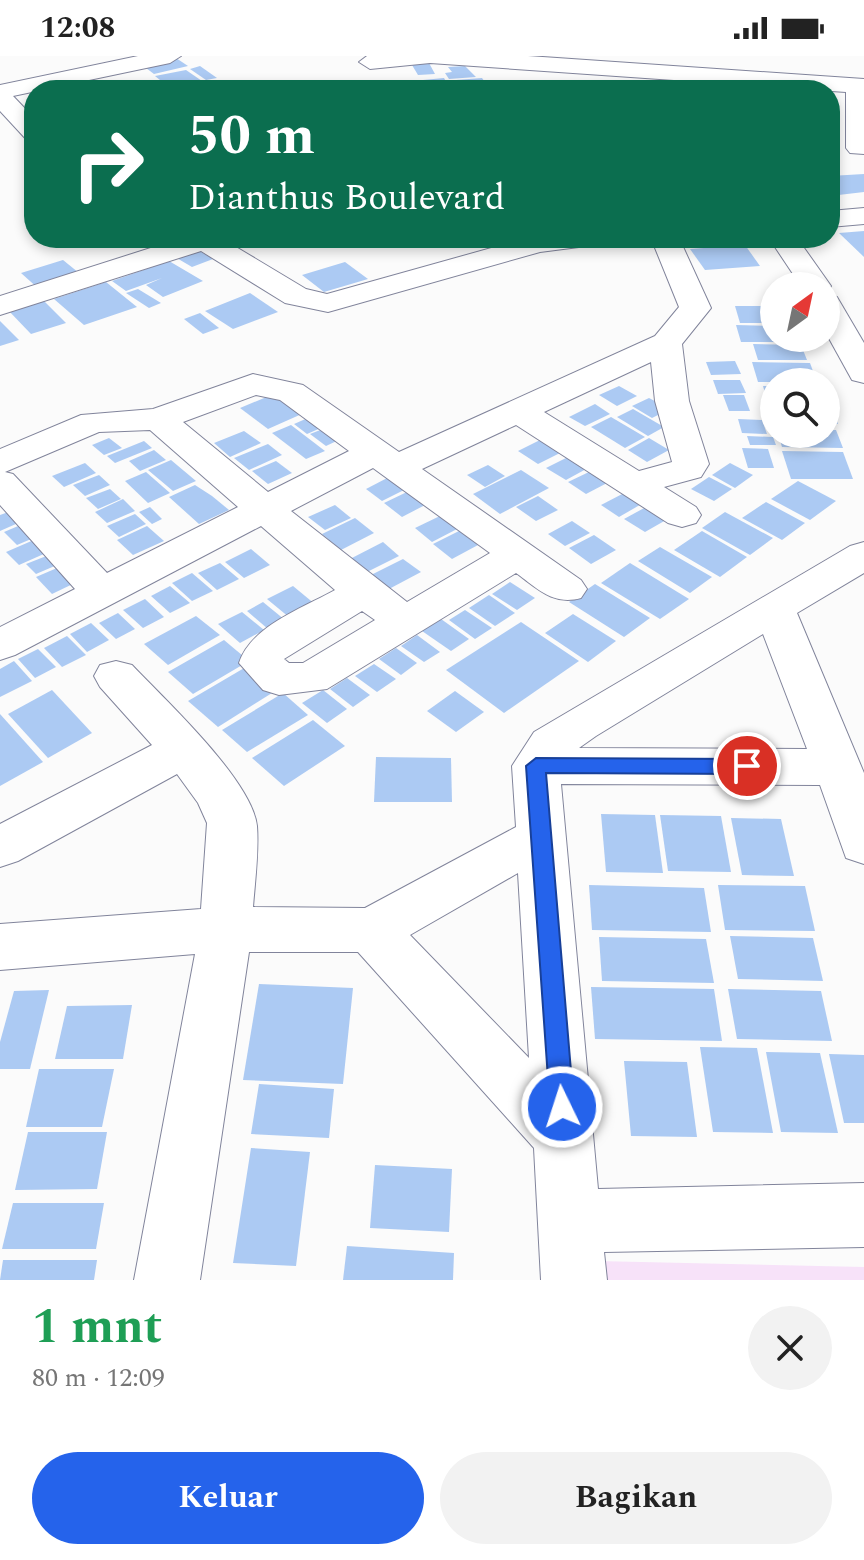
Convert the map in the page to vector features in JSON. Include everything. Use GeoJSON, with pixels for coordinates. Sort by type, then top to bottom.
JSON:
{"type":"FeatureCollection","features":[{"type":"Feature","properties":{"kind":"street"},"geometry":{"type":"LineString","coordinates":[[63,80],[170,56]]}},
{"type":"Feature","properties":{"kind":"street"},"geometry":{"type":"LineString","coordinates":[[370,62],[430,56],[488,60],[601,80]]}},
{"type":"Feature","properties":{"kind":"street"},"geometry":{"type":"LineString","coordinates":[[749,56],[862,79]]}},
{"type":"Feature","properties":{"kind":"street"},"geometry":{"type":"LineString","coordinates":[[488,60],[500,80]]}},
{"type":"Feature","properties":{"kind":"street"},"geometry":{"type":"LineString","coordinates":[[840,82],[862,79]]}},
{"type":"Feature","properties":{"kind":"street"},"geometry":{"type":"LineString","coordinates":[[854,144],[862,79]]}},
{"type":"Feature","properties":{"kind":"street"},"geometry":{"type":"LineString","coordinates":[[24,89],[0,94],[24,122]]}},
{"type":"Feature","properties":{"kind":"street"},"geometry":{"type":"LineString","coordinates":[[840,121],[854,144]]}},
{"type":"Feature","properties":{"kind":"street"},"geometry":{"type":"LineString","coordinates":[[840,218],[864,216]]}},
{"type":"Feature","properties":{"kind":"street"},"geometry":{"type":"LineString","coordinates":[[0,306],[176,248]]}},
{"type":"Feature","properties":{"kind":"street"},"geometry":{"type":"LineString","coordinates":[[218,248],[296,296],[328,303],[524,248]]}},
{"type":"Feature","properties":{"kind":"street"},"geometry":{"type":"LineString","coordinates":[[635,484],[688,469],[691,464],[672,401],[666,343],[690,294],[669,248]]}},
{"type":"Feature","properties":{"kind":"street"},"geometry":{"type":"LineString","coordinates":[[792,248],[807,272]]}},
{"type":"Feature","properties":{"kind":"street"},"geometry":{"type":"LineString","coordinates":[[840,329],[864,373]]}},
{"type":"Feature","properties":{"kind":"street"},"geometry":{"type":"LineString","coordinates":[[0,645],[265,508],[516,410],[666,343]]}},
{"type":"Feature","properties":{"kind":"street"},"geometry":{"type":"LineString","coordinates":[[613,367],[672,401]]}},
{"type":"Feature","properties":{"kind":"street"},"geometry":{"type":"LineString","coordinates":[[0,462],[93,422],[158,419],[253,384],[273,386],[291,392],[515,556],[566,589]]}},
{"type":"Feature","properties":{"kind":"street"},"geometry":{"type":"LineString","coordinates":[[516,410],[682,515]]}},
{"type":"Feature","properties":{"kind":"street"},"geometry":{"type":"LineString","coordinates":[[158,419],[363,592],[405,621]]}},
{"type":"Feature","properties":{"kind":"street"},"geometry":{"type":"LineString","coordinates":[[0,482],[102,593]]}},
{"type":"Feature","properties":{"kind":"street"},"geometry":{"type":"LineString","coordinates":[[864,555],[580,724],[551,744],[536,766],[572,1250],[864,1215]]}},
{"type":"Feature","properties":{"kind":"street"},"geometry":{"type":"LineString","coordinates":[[363,592],[276,643],[264,653],[261,663],[279,679],[311,678],[515,556]]}},
{"type":"Feature","properties":{"kind":"street"},"geometry":{"type":"LineString","coordinates":[[774,608],[838,767],[864,844]]}},
{"type":"Feature","properties":{"kind":"street"},"geometry":{"type":"LineString","coordinates":[[116,676],[184,749],[219,794],[232,823],[226,929],[167,1280]]}},
{"type":"Feature","properties":{"kind":"street"},"geometry":{"type":"LineString","coordinates":[[0,847],[184,749]]}},
{"type":"Feature","properties":{"kind":"street"},"geometry":{"type":"LineString","coordinates":[[536,766],[838,767]]}},
{"type":"Feature","properties":{"kind":"street"},"geometry":{"type":"LineString","coordinates":[[0,947],[226,929],[371,930],[542,836]]}},
{"type":"Feature","properties":{"kind":"street"},"geometry":{"type":"LineString","coordinates":[[371,930],[564,1137]]}},
{"type":"Feature","properties":{"kind":"shaded area"},"geometry":{"type":"Polygon","coordinates":[[[597,1261],[864,1267],[864,1280],[599,1280],[597,1261]]]}},
{"type":"Feature","properties":{"kind":"building"},"geometry":{"type":"Polygon","coordinates":[[[176,58],[188,66],[154,74],[142,65],[176,58]]]}},
{"type":"Feature","properties":{"kind":"building"},"geometry":{"type":"Polygon","coordinates":[[[429,63],[435,74],[418,75],[412,65],[429,63]]]}},
{"type":"Feature","properties":{"kind":"building"},"geometry":{"type":"Polygon","coordinates":[[[200,66],[217,78],[206,80],[190,69],[200,66]]]}},
{"type":"Feature","properties":{"kind":"building"},"geometry":{"type":"Polygon","coordinates":[[[465,66],[476,77],[449,79],[445,73],[452,72],[448,67],[465,66]]]}},
{"type":"Feature","properties":{"kind":"building"},"geometry":{"type":"Polygon","coordinates":[[[186,70],[201,80],[160,80],[155,76],[186,70]]]}},
{"type":"Feature","properties":{"kind":"building"},"geometry":{"type":"Polygon","coordinates":[[[864,174],[864,192],[840,195],[840,175],[864,174]]]}},
{"type":"Feature","properties":{"kind":"building"},"geometry":{"type":"Polygon","coordinates":[[[864,231],[864,257],[840,234],[864,231]]]}},
{"type":"Feature","properties":{"kind":"building"},"geometry":{"type":"Polygon","coordinates":[[[747,248],[760,266],[705,270],[690,249],[747,248]]]}},
{"type":"Feature","properties":{"kind":"building"},"geometry":{"type":"Polygon","coordinates":[[[196,249],[213,259],[192,267],[175,257],[196,249]]]}},
{"type":"Feature","properties":{"kind":"building"},"geometry":{"type":"Polygon","coordinates":[[[63,260],[84,277],[40,290],[21,273],[63,260]]]}},
{"type":"Feature","properties":{"kind":"building"},"geometry":{"type":"Polygon","coordinates":[[[169,261],[203,281],[163,297],[146,285],[162,278],[126,291],[112,281],[169,261]]]}},
{"type":"Feature","properties":{"kind":"building"},"geometry":{"type":"Polygon","coordinates":[[[345,262],[368,279],[324,292],[302,275],[345,262]]]}},
{"type":"Feature","properties":{"kind":"building"},"geometry":{"type":"Polygon","coordinates":[[[106,282],[137,307],[84,325],[54,299],[106,282]]]}},
{"type":"Feature","properties":{"kind":"building"},"geometry":{"type":"Polygon","coordinates":[[[138,289],[161,303],[149,308],[126,293],[138,289]]]}},
{"type":"Feature","properties":{"kind":"building"},"geometry":{"type":"Polygon","coordinates":[[[250,293],[278,312],[233,329],[205,311],[250,293]]]}},
{"type":"Feature","properties":{"kind":"building"},"geometry":{"type":"Polygon","coordinates":[[[42,299],[66,323],[31,334],[7,309],[42,299]]]}},
{"type":"Feature","properties":{"kind":"building"},"geometry":{"type":"Polygon","coordinates":[[[735,306],[760,306],[760,323],[740,323],[735,306]]]}},
{"type":"Feature","properties":{"kind":"building"},"geometry":{"type":"Polygon","coordinates":[[[200,313],[219,328],[203,334],[184,319],[200,313]]]}},
{"type":"Feature","properties":{"kind":"building"},"geometry":{"type":"Polygon","coordinates":[[[0,321],[19,340],[0,346],[0,321]]]}},
{"type":"Feature","properties":{"kind":"building"},"geometry":{"type":"Polygon","coordinates":[[[736,325],[760,326],[760,342],[741,342],[736,325]]]}},
{"type":"Feature","properties":{"kind":"building"},"geometry":{"type":"Polygon","coordinates":[[[753,344],[760,344],[760,352],[804,352],[807,360],[758,360],[753,344]]]}},
{"type":"Feature","properties":{"kind":"building"},"geometry":{"type":"Polygon","coordinates":[[[735,361],[741,374],[711,375],[706,362],[735,361]]]}},
{"type":"Feature","properties":{"kind":"building"},"geometry":{"type":"Polygon","coordinates":[[[752,362],[810,363],[812,368],[760,368],[758,382],[752,362]]]}},
{"type":"Feature","properties":{"kind":"building"},"geometry":{"type":"Polygon","coordinates":[[[713,380],[740,380],[746,393],[718,394],[713,380]]]}},
{"type":"Feature","properties":{"kind":"building"},"geometry":{"type":"Polygon","coordinates":[[[619,386],[637,396],[617,406],[599,395],[619,386]]]}},
{"type":"Feature","properties":{"kind":"building"},"geometry":{"type":"Polygon","coordinates":[[[276,393],[304,413],[268,429],[240,408],[276,393]]]}},
{"type":"Feature","properties":{"kind":"building"},"geometry":{"type":"Polygon","coordinates":[[[723,395],[744,395],[750,411],[729,411],[723,395]]]}},
{"type":"Feature","properties":{"kind":"building"},"geometry":{"type":"Polygon","coordinates":[[[649,398],[670,409],[652,418],[632,406],[649,398]]]}},
{"type":"Feature","properties":{"kind":"building"},"geometry":{"type":"Polygon","coordinates":[[[595,404],[610,414],[585,426],[569,417],[595,404]]]}},
{"type":"Feature","properties":{"kind":"building"},"geometry":{"type":"Polygon","coordinates":[[[633,409],[664,427],[648,436],[617,417],[633,409]]]}},
{"type":"Feature","properties":{"kind":"building"},"geometry":{"type":"Polygon","coordinates":[[[317,414],[330,424],[307,434],[294,424],[317,414]]]}},
{"type":"Feature","properties":{"kind":"building"},"geometry":{"type":"Polygon","coordinates":[[[611,417],[645,437],[625,448],[591,427],[611,417]]]}},
{"type":"Feature","properties":{"kind":"building"},"geometry":{"type":"Polygon","coordinates":[[[738,419],[760,420],[760,434],[742,433],[738,419]]]}},
{"type":"Feature","properties":{"kind":"building"},"geometry":{"type":"Polygon","coordinates":[[[291,425],[325,451],[306,459],[272,433],[291,425]]]}},
{"type":"Feature","properties":{"kind":"building"},"geometry":{"type":"Polygon","coordinates":[[[328,427],[343,438],[326,446],[310,434],[328,427]]]}},
{"type":"Feature","properties":{"kind":"building"},"geometry":{"type":"Polygon","coordinates":[[[244,431],[261,443],[230,457],[214,443],[244,431]]]}},
{"type":"Feature","properties":{"kind":"building"},"geometry":{"type":"Polygon","coordinates":[[[747,436],[760,436],[760,445],[750,445],[747,436]]]}},
{"type":"Feature","properties":{"kind":"building"},"geometry":{"type":"Polygon","coordinates":[[[109,438],[122,448],[104,455],[92,445],[109,438]]]}},
{"type":"Feature","properties":{"kind":"building"},"geometry":{"type":"Polygon","coordinates":[[[649,438],[669,450],[647,462],[628,450],[649,438]]]}},
{"type":"Feature","properties":{"kind":"building"},"geometry":{"type":"Polygon","coordinates":[[[542,439],[562,452],[538,464],[518,451],[542,439]]]}},
{"type":"Feature","properties":{"kind":"building"},"geometry":{"type":"Polygon","coordinates":[[[144,441],[152,448],[115,463],[107,456],[144,441]]]}},
{"type":"Feature","properties":{"kind":"building"},"geometry":{"type":"Polygon","coordinates":[[[268,444],[282,455],[249,470],[234,458],[268,444]]]}},
{"type":"Feature","properties":{"kind":"building"},"geometry":{"type":"Polygon","coordinates":[[[742,448],[768,449],[774,468],[748,468],[742,448]]]}},
{"type":"Feature","properties":{"kind":"building"},"geometry":{"type":"Polygon","coordinates":[[[154,450],[166,460],[140,471],[129,461],[154,450]]]}},
{"type":"Feature","properties":{"kind":"building"},"geometry":{"type":"Polygon","coordinates":[[[782,451],[843,452],[853,479],[791,479],[782,451]]]}},
{"type":"Feature","properties":{"kind":"building"},"geometry":{"type":"Polygon","coordinates":[[[570,456],[588,468],[566,480],[546,468],[570,456]]]}},
{"type":"Feature","properties":{"kind":"building"},"geometry":{"type":"Polygon","coordinates":[[[171,460],[196,481],[173,491],[148,470],[171,460]]]}},
{"type":"Feature","properties":{"kind":"building"},"geometry":{"type":"Polygon","coordinates":[[[276,461],[292,473],[268,484],[252,471],[276,461]]]}},
{"type":"Feature","properties":{"kind":"building"},"geometry":{"type":"Polygon","coordinates":[[[85,463],[96,473],[64,487],[52,476],[85,463]]]}},
{"type":"Feature","properties":{"kind":"building"},"geometry":{"type":"Polygon","coordinates":[[[730,463],[753,475],[735,488],[712,475],[730,463]]]}},
{"type":"Feature","properties":{"kind":"building"},"geometry":{"type":"Polygon","coordinates":[[[488,465],[505,476],[485,487],[467,475],[488,465]]]}},
{"type":"Feature","properties":{"kind":"building"},"geometry":{"type":"Polygon","coordinates":[[[521,470],[549,488],[500,514],[473,494],[521,470]]]}},
{"type":"Feature","properties":{"kind":"building"},"geometry":{"type":"Polygon","coordinates":[[[591,471],[609,482],[586,494],[568,482],[591,471]]]}},
{"type":"Feature","properties":{"kind":"building"},"geometry":{"type":"Polygon","coordinates":[[[146,472],[170,493],[148,503],[125,481],[146,472]]]}},
{"type":"Feature","properties":{"kind":"building"},"geometry":{"type":"Polygon","coordinates":[[[99,475],[110,485],[85,496],[73,485],[99,475]]]}},
{"type":"Feature","properties":{"kind":"building"},"geometry":{"type":"Polygon","coordinates":[[[391,476],[408,488],[382,501],[366,489],[391,476]]]}},
{"type":"Feature","properties":{"kind":"building"},"geometry":{"type":"Polygon","coordinates":[[[709,477],[732,489],[714,501],[691,489],[709,477]]]}},
{"type":"Feature","properties":{"kind":"building"},"geometry":{"type":"Polygon","coordinates":[[[798,481],[836,501],[810,520],[771,499],[798,481]]]}},
{"type":"Feature","properties":{"kind":"building"},"geometry":{"type":"Polygon","coordinates":[[[195,485],[229,510],[199,524],[169,497],[195,485]]]}},
{"type":"Feature","properties":{"kind":"building"},"geometry":{"type":"Polygon","coordinates":[[[110,489],[121,499],[98,509],[86,498],[110,489]]]}},
{"type":"Feature","properties":{"kind":"building"},"geometry":{"type":"Polygon","coordinates":[[[409,491],[427,504],[402,517],[384,503],[409,491]]]}},
{"type":"Feature","properties":{"kind":"building"},"geometry":{"type":"Polygon","coordinates":[[[628,491],[645,502],[619,517],[601,505],[628,491]]]}},
{"type":"Feature","properties":{"kind":"building"},"geometry":{"type":"Polygon","coordinates":[[[538,496],[558,510],[536,521],[516,507],[538,496]]]}},
{"type":"Feature","properties":{"kind":"building"},"geometry":{"type":"Polygon","coordinates":[[[123,499],[135,511],[107,523],[95,512],[123,499]]]}},
{"type":"Feature","properties":{"kind":"building"},"geometry":{"type":"Polygon","coordinates":[[[766,502],[805,523],[782,540],[742,518],[766,502]]]}},
{"type":"Feature","properties":{"kind":"building"},"geometry":{"type":"Polygon","coordinates":[[[335,505],[351,518],[325,530],[308,517],[335,505]]]}},
{"type":"Feature","properties":{"kind":"building"},"geometry":{"type":"Polygon","coordinates":[[[150,507],[162,519],[152,524],[139,512],[150,507]]]}},
{"type":"Feature","properties":{"kind":"building"},"geometry":{"type":"Polygon","coordinates":[[[646,507],[666,520],[645,532],[624,519],[646,507]]]}},
{"type":"Feature","properties":{"kind":"building"},"geometry":{"type":"Polygon","coordinates":[[[14,510],[25,520],[0,531],[0,515],[14,510]]]}},
{"type":"Feature","properties":{"kind":"building"},"geometry":{"type":"Polygon","coordinates":[[[725,512],[773,538],[750,555],[702,528],[725,512]]]}},
{"type":"Feature","properties":{"kind":"building"},"geometry":{"type":"Polygon","coordinates":[[[135,514],[146,524],[119,537],[107,526],[135,514]]]}},
{"type":"Feature","properties":{"kind":"building"},"geometry":{"type":"Polygon","coordinates":[[[442,515],[459,528],[432,542],[415,528],[442,515]]]}},
{"type":"Feature","properties":{"kind":"building"},"geometry":{"type":"Polygon","coordinates":[[[355,518],[374,533],[341,550],[322,534],[355,518]]]}},
{"type":"Feature","properties":{"kind":"building"},"geometry":{"type":"Polygon","coordinates":[[[30,521],[43,534],[17,545],[4,532],[30,521]]]}},
{"type":"Feature","properties":{"kind":"building"},"geometry":{"type":"Polygon","coordinates":[[[572,521],[590,533],[565,546],[548,534],[572,521]]]}},
{"type":"Feature","properties":{"kind":"building"},"geometry":{"type":"Polygon","coordinates":[[[147,526],[164,541],[133,555],[117,540],[147,526]]]}},
{"type":"Feature","properties":{"kind":"building"},"geometry":{"type":"Polygon","coordinates":[[[459,531],[478,545],[452,559],[433,544],[459,531]]]}},
{"type":"Feature","properties":{"kind":"building"},"geometry":{"type":"Polygon","coordinates":[[[702,531],[747,557],[720,577],[674,550],[702,531]]]}},
{"type":"Feature","properties":{"kind":"building"},"geometry":{"type":"Polygon","coordinates":[[[594,535],[616,550],[591,564],[569,548],[594,535]]]}},
{"type":"Feature","properties":{"kind":"building"},"geometry":{"type":"Polygon","coordinates":[[[43,536],[55,549],[19,565],[6,552],[43,536]]]}},
{"type":"Feature","properties":{"kind":"building"},"geometry":{"type":"Polygon","coordinates":[[[383,542],[399,556],[367,572],[350,559],[383,542]]]}},
{"type":"Feature","properties":{"kind":"building"},"geometry":{"type":"Polygon","coordinates":[[[660,547],[712,577],[690,593],[638,561],[660,547]]]}},
{"type":"Feature","properties":{"kind":"building"},"geometry":{"type":"Polygon","coordinates":[[[251,549],[270,565],[244,578],[225,562],[251,549]]]}},
{"type":"Feature","properties":{"kind":"building"},"geometry":{"type":"Polygon","coordinates":[[[54,553],[64,562],[36,574],[26,564],[54,553]]]}},
{"type":"Feature","properties":{"kind":"building"},"geometry":{"type":"Polygon","coordinates":[[[403,559],[421,572],[389,589],[371,575],[403,559]]]}},
{"type":"Feature","properties":{"kind":"building"},"geometry":{"type":"Polygon","coordinates":[[[220,563],[239,579],[217,590],[198,573],[220,563]]]}},
{"type":"Feature","properties":{"kind":"building"},"geometry":{"type":"Polygon","coordinates":[[[630,563],[689,599],[660,619],[601,583],[630,563]]]}},
{"type":"Feature","properties":{"kind":"building"},"geometry":{"type":"Polygon","coordinates":[[[64,565],[79,581],[52,594],[36,577],[64,565]]]}},
{"type":"Feature","properties":{"kind":"building"},"geometry":{"type":"Polygon","coordinates":[[[192,573],[213,591],[192,601],[172,583],[192,573]]]}},
{"type":"Feature","properties":{"kind":"building"},"geometry":{"type":"Polygon","coordinates":[[[510,582],[535,598],[517,610],[492,594],[510,582]]]}},
{"type":"Feature","properties":{"kind":"building"},"geometry":{"type":"Polygon","coordinates":[[[595,584],[650,618],[624,637],[569,602],[595,584]]]}},
{"type":"Feature","properties":{"kind":"building"},"geometry":{"type":"Polygon","coordinates":[[[170,586],[190,603],[170,613],[151,596],[170,586]]]}},
{"type":"Feature","properties":{"kind":"building"},"geometry":{"type":"Polygon","coordinates":[[[293,586],[316,605],[290,618],[267,599],[293,586]]]}},
{"type":"Feature","properties":{"kind":"building"},"geometry":{"type":"Polygon","coordinates":[[[489,595],[515,613],[495,626],[469,608],[489,595]]]}},
{"type":"Feature","properties":{"kind":"building"},"geometry":{"type":"Polygon","coordinates":[[[145,599],[164,617],[143,628],[123,610],[145,599]]]}},
{"type":"Feature","properties":{"kind":"building"},"geometry":{"type":"Polygon","coordinates":[[[263,602],[285,620],[268,629],[247,611],[263,602]]]}},
{"type":"Feature","properties":{"kind":"building"},"geometry":{"type":"Polygon","coordinates":[[[465,610],[492,628],[475,639],[449,620],[465,610]]]}},
{"type":"Feature","properties":{"kind":"building"},"geometry":{"type":"Polygon","coordinates":[[[242,612],[264,630],[240,643],[218,624],[242,612]]]}},
{"type":"Feature","properties":{"kind":"building"},"geometry":{"type":"Polygon","coordinates":[[[118,613],[135,629],[116,639],[99,623],[118,613]]]}},
{"type":"Feature","properties":{"kind":"building"},"geometry":{"type":"Polygon","coordinates":[[[573,614],[616,641],[588,662],[545,633],[573,614]]]}},
{"type":"Feature","properties":{"kind":"building"},"geometry":{"type":"Polygon","coordinates":[[[196,616],[220,635],[168,665],[144,644],[196,616]]]}},
{"type":"Feature","properties":{"kind":"building"},"geometry":{"type":"Polygon","coordinates":[[[441,619],[469,639],[451,651],[422,631],[441,619]]]}},
{"type":"Feature","properties":{"kind":"building"},"geometry":{"type":"Polygon","coordinates":[[[521,622],[579,661],[504,713],[446,670],[521,622]]]}},
{"type":"Feature","properties":{"kind":"building"},"geometry":{"type":"Polygon","coordinates":[[[91,623],[109,640],[87,652],[70,634],[91,623]]]}},
{"type":"Feature","properties":{"kind":"building"},"geometry":{"type":"Polygon","coordinates":[[[417,635],[440,652],[424,662],[401,646],[417,635]]]}},
{"type":"Feature","properties":{"kind":"building"},"geometry":{"type":"Polygon","coordinates":[[[67,636],[86,655],[62,667],[44,648],[67,636]]]}},
{"type":"Feature","properties":{"kind":"building"},"geometry":{"type":"Polygon","coordinates":[[[224,640],[249,661],[193,694],[168,672],[224,640]]]}},
{"type":"Feature","properties":{"kind":"building"},"geometry":{"type":"Polygon","coordinates":[[[396,648],[417,663],[401,675],[379,659],[396,648]]]}},
{"type":"Feature","properties":{"kind":"building"},"geometry":{"type":"Polygon","coordinates":[[[38,649],[56,667],[35,678],[18,659],[38,649]]]}},
{"type":"Feature","properties":{"kind":"building"},"geometry":{"type":"Polygon","coordinates":[[[14,661],[32,681],[0,697],[0,669],[14,661]]]}},
{"type":"Feature","properties":{"kind":"building"},"geometry":{"type":"Polygon","coordinates":[[[251,664],[280,688],[218,727],[188,701],[251,664]]]}},
{"type":"Feature","properties":{"kind":"building"},"geometry":{"type":"Polygon","coordinates":[[[374,664],[396,679],[377,692],[355,676],[374,664]]]}},
{"type":"Feature","properties":{"kind":"building"},"geometry":{"type":"Polygon","coordinates":[[[347,678],[370,695],[353,707],[330,689],[347,678]]]}},
{"type":"Feature","properties":{"kind":"building"},"geometry":{"type":"Polygon","coordinates":[[[52,690],[92,733],[48,758],[8,714],[52,690]]]}},
{"type":"Feature","properties":{"kind":"building"},"geometry":{"type":"Polygon","coordinates":[[[323,690],[347,709],[327,723],[302,703],[323,690]]]}},
{"type":"Feature","properties":{"kind":"building"},"geometry":{"type":"Polygon","coordinates":[[[455,691],[484,712],[456,732],[427,711],[455,691]]]}},
{"type":"Feature","properties":{"kind":"building"},"geometry":{"type":"Polygon","coordinates":[[[283,693],[308,715],[247,752],[222,730],[283,693]]]}},
{"type":"Feature","properties":{"kind":"building"},"geometry":{"type":"Polygon","coordinates":[[[0,714],[43,762],[0,786],[0,714]]]}},
{"type":"Feature","properties":{"kind":"building"},"geometry":{"type":"Polygon","coordinates":[[[313,720],[345,746],[284,786],[252,758],[313,720]]]}},
{"type":"Feature","properties":{"kind":"building"},"geometry":{"type":"Polygon","coordinates":[[[376,757],[451,758],[452,802],[374,802],[376,757]]]}},
{"type":"Feature","properties":{"kind":"building"},"geometry":{"type":"Polygon","coordinates":[[[601,814],[655,815],[663,873],[606,872],[601,814]]]}},
{"type":"Feature","properties":{"kind":"building"},"geometry":{"type":"Polygon","coordinates":[[[660,815],[721,816],[731,872],[668,871],[660,815]]]}},
{"type":"Feature","properties":{"kind":"building"},"geometry":{"type":"Polygon","coordinates":[[[731,818],[781,819],[794,876],[742,875],[731,818]]]}},
{"type":"Feature","properties":{"kind":"building"},"geometry":{"type":"Polygon","coordinates":[[[589,885],[704,888],[711,932],[592,930],[589,885]]]}},
{"type":"Feature","properties":{"kind":"building"},"geometry":{"type":"Polygon","coordinates":[[[718,885],[805,886],[815,931],[725,930],[718,885]]]}},
{"type":"Feature","properties":{"kind":"building"},"geometry":{"type":"Polygon","coordinates":[[[730,936],[813,938],[823,981],[738,979],[730,936]]]}},
{"type":"Feature","properties":{"kind":"building"},"geometry":{"type":"Polygon","coordinates":[[[599,937],[706,939],[714,983],[602,981],[599,937]]]}},
{"type":"Feature","properties":{"kind":"building"},"geometry":{"type":"Polygon","coordinates":[[[259,984],[353,988],[343,1084],[243,1080],[259,984]]]}},
{"type":"Feature","properties":{"kind":"building"},"geometry":{"type":"Polygon","coordinates":[[[591,987],[714,989],[722,1041],[595,1039],[591,987]]]}},
{"type":"Feature","properties":{"kind":"building"},"geometry":{"type":"Polygon","coordinates":[[[728,989],[821,991],[832,1041],[737,1039],[728,989]]]}},
{"type":"Feature","properties":{"kind":"building"},"geometry":{"type":"Polygon","coordinates":[[[49,990],[30,1069],[0,1069],[0,1042],[14,991],[49,990]]]}},
{"type":"Feature","properties":{"kind":"building"},"geometry":{"type":"Polygon","coordinates":[[[132,1005],[123,1059],[55,1059],[67,1006],[132,1005]]]}},
{"type":"Feature","properties":{"kind":"building"},"geometry":{"type":"Polygon","coordinates":[[[700,1047],[757,1048],[773,1133],[713,1132],[700,1047]]]}},
{"type":"Feature","properties":{"kind":"building"},"geometry":{"type":"Polygon","coordinates":[[[766,1052],[820,1053],[838,1133],[781,1132],[766,1052]]]}},
{"type":"Feature","properties":{"kind":"building"},"geometry":{"type":"Polygon","coordinates":[[[829,1054],[864,1055],[864,1123],[844,1123],[829,1054]]]}},
{"type":"Feature","properties":{"kind":"building"},"geometry":{"type":"Polygon","coordinates":[[[624,1061],[687,1062],[697,1137],[631,1136],[624,1061]]]}},
{"type":"Feature","properties":{"kind":"building"},"geometry":{"type":"Polygon","coordinates":[[[39,1069],[114,1069],[102,1127],[26,1127],[39,1069]]]}},
{"type":"Feature","properties":{"kind":"building"},"geometry":{"type":"Polygon","coordinates":[[[259,1084],[334,1089],[329,1138],[251,1134],[259,1084]]]}},
{"type":"Feature","properties":{"kind":"building"},"geometry":{"type":"Polygon","coordinates":[[[28,1132],[107,1132],[97,1189],[15,1190],[28,1132]]]}},
{"type":"Feature","properties":{"kind":"building"},"geometry":{"type":"Polygon","coordinates":[[[251,1148],[310,1152],[296,1266],[233,1263],[251,1148]]]}},
{"type":"Feature","properties":{"kind":"building"},"geometry":{"type":"Polygon","coordinates":[[[375,1165],[452,1169],[449,1232],[370,1228],[375,1165]]]}},
{"type":"Feature","properties":{"kind":"building"},"geometry":{"type":"Polygon","coordinates":[[[13,1203],[104,1203],[96,1249],[2,1249],[13,1203]]]}},
{"type":"Feature","properties":{"kind":"building"},"geometry":{"type":"Polygon","coordinates":[[[347,1246],[454,1253],[453,1280],[343,1280],[347,1246]]]}},
{"type":"Feature","properties":{"kind":"building"},"geometry":{"type":"Polygon","coordinates":[[[3,1260],[97,1260],[94,1280],[0,1280],[3,1260]]]}},
{"type":"Feature","properties":{"kind":"route"},"geometry":{"type":"LineString","coordinates":[[562,1107],[536,766],[747,766]]}}]}
